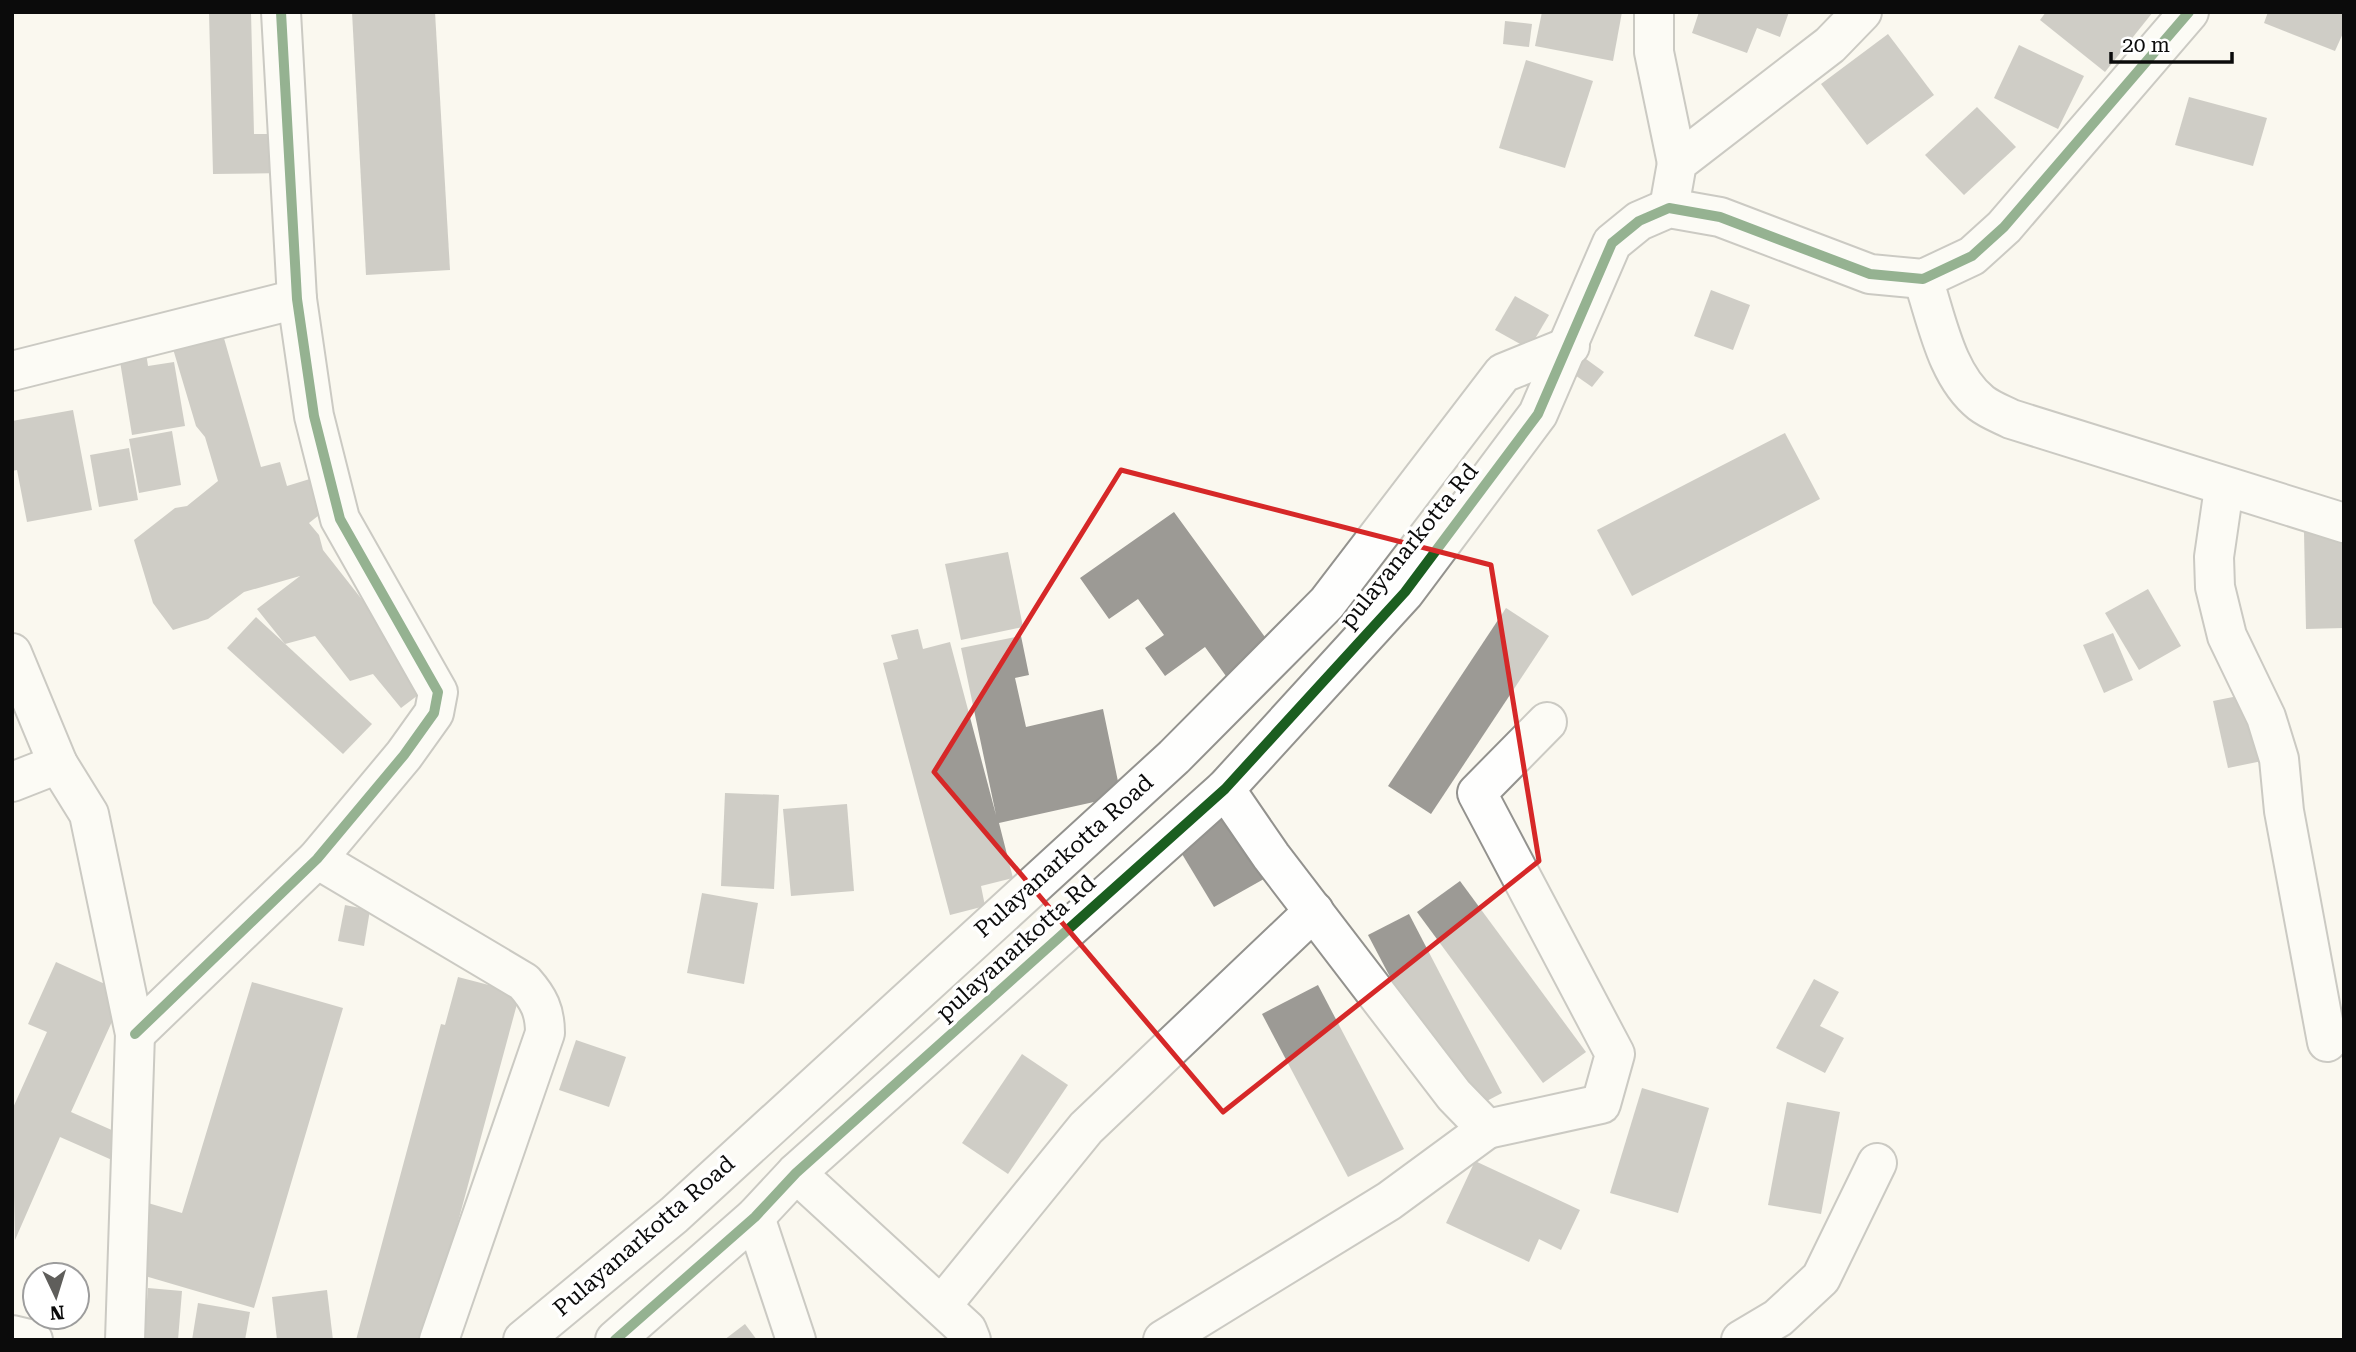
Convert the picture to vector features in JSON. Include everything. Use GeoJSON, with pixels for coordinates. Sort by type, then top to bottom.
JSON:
{"type":"FeatureCollection","features":[{"type":"Feature","properties":{"kind":"street"},"geometry":{"type":"LineString","coordinates":[[135,1034],[317,859],[404,755],[434,713],[438,692],[340,519],[314,416],[297,299],[281,12]]}},
{"type":"Feature","properties":{"kind":"street"},"geometry":{"type":"LineString","coordinates":[[1654,12],[1654,52],[1677,163],[1669,208],[1720,217],[1870,274],[1923,279],[1972,256],[2004,227],[2189,12]]}},
{"type":"Feature","properties":{"kind":"street"},"geometry":{"type":"LineString","coordinates":[[1677,163],[1830,45],[1862,12]]}},
{"type":"Feature","properties":{"kind":"street","name":"pulayanarkotta Rd"},"geometry":{"type":"LineString","coordinates":[[615,1340],[755,1217],[796,1173],[1225,789],[1405,592],[1538,414],[1570,346],[1612,243],[1639,220],[1669,208]]}},
{"type":"Feature","properties":{"kind":"street"},"geometry":{"type":"LineString","coordinates":[[1923,279],[1951,362],[1966,388],[1983,405],[2011,419],[2224,488],[2344,523]]}},
{"type":"Feature","properties":{"kind":"street"},"geometry":{"type":"LineString","coordinates":[[12,371],[297,299]]}},
{"type":"Feature","properties":{"kind":"street","name":"Pulayanarkotta Road"},"geometry":{"type":"LineString","coordinates":[[523,1340],[674,1215],[1174,757],[1327,603],[1503,373],[1570,346]]}},
{"type":"Feature","properties":{"kind":"street"},"geometry":{"type":"LineString","coordinates":[[2224,488],[2214,557],[2215,587],[2227,636],[2266,717],[2279,759],[2284,811],[2327,1042]]}},
{"type":"Feature","properties":{"kind":"street"},"geometry":{"type":"LineString","coordinates":[[12,653],[58,764],[89,814],[135,1034],[125,1340]]}},
{"type":"Feature","properties":{"kind":"street"},"geometry":{"type":"LineString","coordinates":[[1163,1340],[1389,1201],[1487,1129],[1601,1104],[1615,1054],[1477,793],[1547,722]]}},
{"type":"Feature","properties":{"kind":"street"},"geometry":{"type":"LineString","coordinates":[[12,782],[58,764]]}},
{"type":"Feature","properties":{"kind":"street"},"geometry":{"type":"LineString","coordinates":[[1225,789],[1454,1095],[1487,1129]]}},
{"type":"Feature","properties":{"kind":"street"},"geometry":{"type":"LineString","coordinates":[[317,859],[524,982],[536,995],[545,1013],[545,1033],[439,1340]]}},
{"type":"Feature","properties":{"kind":"street"},"geometry":{"type":"LineString","coordinates":[[942,1305],[1086,1128],[1314,911]]}},
{"type":"Feature","properties":{"kind":"street"},"geometry":{"type":"LineString","coordinates":[[1741,1340],[1778,1318],[1821,1278],[1877,1163]]}},
{"type":"Feature","properties":{"kind":"street"},"geometry":{"type":"LineString","coordinates":[[796,1173],[942,1305],[967,1330],[971,1340]]}},
{"type":"Feature","properties":{"kind":"street"},"geometry":{"type":"LineString","coordinates":[[755,1217],[796,1340]]}},
{"type":"Feature","properties":{"kind":"street"},"geometry":{"type":"LineString","coordinates":[[12,1335],[33,1340]]}},
{"type":"Feature","properties":{"kind":"highlighted area"},"geometry":{"type":"Polygon","coordinates":[[[1121,470],[1491,565],[1539,861],[1223,1112],[934,772],[1121,470]]]}},
{"type":"Feature","properties":{"kind":"building"},"geometry":{"type":"Polygon","coordinates":[[[209,12],[251,12],[254,134],[284,134],[285,173],[213,174],[209,12]]]}},
{"type":"Feature","properties":{"kind":"building"},"geometry":{"type":"Polygon","coordinates":[[[352,12],[435,12],[450,270],[366,275],[352,12]]]}},
{"type":"Feature","properties":{"kind":"building"},"geometry":{"type":"Polygon","coordinates":[[[1542,12],[1622,12],[1613,61],[1535,46],[1542,12]]]}},
{"type":"Feature","properties":{"kind":"building"},"geometry":{"type":"Polygon","coordinates":[[[1699,12],[1789,12],[1780,37],[1757,28],[1747,53],[1692,33],[1699,12]]]}},
{"type":"Feature","properties":{"kind":"building"},"geometry":{"type":"Polygon","coordinates":[[[2046,12],[2153,12],[2105,72],[2040,20],[2046,12]]]}},
{"type":"Feature","properties":{"kind":"building"},"geometry":{"type":"Polygon","coordinates":[[[2268,12],[2344,12],[2344,31],[2335,51],[2264,23],[2268,12]]]}},
{"type":"Feature","properties":{"kind":"building"},"geometry":{"type":"Polygon","coordinates":[[[1505,21],[1532,24],[1529,47],[1503,44],[1505,21]]]}},
{"type":"Feature","properties":{"kind":"building"},"geometry":{"type":"Polygon","coordinates":[[[1888,34],[1934,95],[1867,145],[1821,84],[1888,34]]]}},
{"type":"Feature","properties":{"kind":"building"},"geometry":{"type":"Polygon","coordinates":[[[2019,45],[2084,76],[2058,129],[1994,98],[2019,45]]]}},
{"type":"Feature","properties":{"kind":"building"},"geometry":{"type":"Polygon","coordinates":[[[1526,60],[1593,81],[1565,168],[1499,148],[1526,60]]]}},
{"type":"Feature","properties":{"kind":"building"},"geometry":{"type":"Polygon","coordinates":[[[2189,97],[2267,118],[2253,166],[2175,145],[2189,97]]]}},
{"type":"Feature","properties":{"kind":"building"},"geometry":{"type":"Polygon","coordinates":[[[1977,107],[2016,147],[1964,195],[1925,155],[1977,107]]]}},
{"type":"Feature","properties":{"kind":"building"},"geometry":{"type":"Polygon","coordinates":[[[1711,290],[1750,305],[1733,350],[1694,336],[1711,290]]]}},
{"type":"Feature","properties":{"kind":"building"},"geometry":{"type":"Polygon","coordinates":[[[1515,296],[1549,315],[1529,349],[1495,330],[1515,296]]]}},
{"type":"Feature","properties":{"kind":"building"},"geometry":{"type":"Polygon","coordinates":[[[215,307],[261,467],[280,462],[287,486],[313,478],[323,512],[309,523],[319,535],[323,550],[430,686],[401,708],[373,674],[350,681],[315,636],[285,644],[257,609],[300,576],[244,592],[208,619],[173,630],[153,603],[134,540],[175,508],[187,506],[218,481],[205,437],[196,426],[165,322],[215,307]]]}},
{"type":"Feature","properties":{"kind":"building"},"geometry":{"type":"Polygon","coordinates":[[[143,333],[148,366],[174,362],[185,426],[132,435],[116,337],[143,333]]]}},
{"type":"Feature","properties":{"kind":"building"},"geometry":{"type":"Polygon","coordinates":[[[1557,338],[1604,372],[1592,387],[1545,354],[1557,338]]]}},
{"type":"Feature","properties":{"kind":"building"},"geometry":{"type":"Polygon","coordinates":[[[73,410],[92,510],[27,522],[17,470],[12,471],[12,421],[73,410]]]}},
{"type":"Feature","properties":{"kind":"building"},"geometry":{"type":"Polygon","coordinates":[[[172,431],[181,485],[139,493],[129,439],[172,431]]]}},
{"type":"Feature","properties":{"kind":"building"},"geometry":{"type":"Polygon","coordinates":[[[1785,433],[1820,499],[1632,596],[1597,530],[1785,433]]]}},
{"type":"Feature","properties":{"kind":"building"},"geometry":{"type":"Polygon","coordinates":[[[129,448],[138,500],[99,507],[90,455],[129,448]]]}},
{"type":"Feature","properties":{"kind":"building"},"geometry":{"type":"Polygon","coordinates":[[[1174,512],[1275,651],[1231,683],[1205,647],[1165,676],[1145,648],[1164,635],[1138,599],[1109,619],[1080,578],[1174,512]]]}},
{"type":"Feature","properties":{"kind":"building"},"geometry":{"type":"Polygon","coordinates":[[[2304,532],[2344,532],[2344,628],[2306,629],[2304,532]]]}},
{"type":"Feature","properties":{"kind":"building"},"geometry":{"type":"Polygon","coordinates":[[[1008,552],[1023,627],[961,640],[945,564],[1008,552]]]}},
{"type":"Feature","properties":{"kind":"building"},"geometry":{"type":"Polygon","coordinates":[[[2148,589],[2181,646],[2139,670],[2105,613],[2148,589]]]}},
{"type":"Feature","properties":{"kind":"building"},"geometry":{"type":"Polygon","coordinates":[[[1506,608],[1549,636],[1431,814],[1388,786],[1506,608]]]}},
{"type":"Feature","properties":{"kind":"building"},"geometry":{"type":"Polygon","coordinates":[[[256,617],[372,724],[343,754],[227,648],[256,617]]]}},
{"type":"Feature","properties":{"kind":"building"},"geometry":{"type":"Polygon","coordinates":[[[918,629],[923,649],[950,642],[996,815],[961,648],[1021,636],[1029,675],[1015,678],[1026,727],[1103,709],[1121,796],[999,823],[1013,878],[981,886],[985,906],[950,915],[883,663],[898,659],[891,635],[918,629]]]}},
{"type":"Feature","properties":{"kind":"building"},"geometry":{"type":"Polygon","coordinates":[[[2113,633],[2133,680],[2104,693],[2083,645],[2113,633]]]}},
{"type":"Feature","properties":{"kind":"building"},"geometry":{"type":"Polygon","coordinates":[[[2253,693],[2267,760],[2228,768],[2213,701],[2253,693]]]}},
{"type":"Feature","properties":{"kind":"building"},"geometry":{"type":"Polygon","coordinates":[[[725,793],[779,795],[774,889],[721,886],[725,793]]]}},
{"type":"Feature","properties":{"kind":"building"},"geometry":{"type":"Polygon","coordinates":[[[847,804],[854,891],[791,896],[783,809],[847,804]]]}},
{"type":"Feature","properties":{"kind":"building"},"geometry":{"type":"Polygon","coordinates":[[[1234,811],[1271,875],[1214,907],[1176,844],[1234,811]]]}},
{"type":"Feature","properties":{"kind":"building"},"geometry":{"type":"Polygon","coordinates":[[[1460,881],[1586,1052],[1543,1083],[1417,912],[1460,881]]]}},
{"type":"Feature","properties":{"kind":"building"},"geometry":{"type":"Polygon","coordinates":[[[702,893],[758,903],[744,984],[687,973],[702,893]]]}},
{"type":"Feature","properties":{"kind":"building"},"geometry":{"type":"Polygon","coordinates":[[[345,905],[370,910],[364,946],[338,941],[345,905]]]}},
{"type":"Feature","properties":{"kind":"building"},"geometry":{"type":"Polygon","coordinates":[[[1409,914],[1502,1093],[1462,1114],[1368,935],[1409,914]]]}},
{"type":"Feature","properties":{"kind":"building"},"geometry":{"type":"Polygon","coordinates":[[[56,962],[125,993],[71,1112],[132,1139],[121,1164],[60,1137],[15,1240],[12,1110],[47,1032],[28,1024],[56,962]]]}},
{"type":"Feature","properties":{"kind":"building"},"geometry":{"type":"Polygon","coordinates":[[[458,977],[520,993],[426,1340],[356,1340],[441,1024],[445,1025],[458,977]]]}},
{"type":"Feature","properties":{"kind":"building"},"geometry":{"type":"Polygon","coordinates":[[[1814,979],[1839,992],[1820,1026],[1844,1038],[1825,1073],[1776,1048],[1814,979]]]}},
{"type":"Feature","properties":{"kind":"building"},"geometry":{"type":"Polygon","coordinates":[[[252,982],[343,1008],[254,1308],[128,1271],[148,1203],[182,1213],[252,982]]]}},
{"type":"Feature","properties":{"kind":"building"},"geometry":{"type":"Polygon","coordinates":[[[1318,985],[1404,1149],[1348,1177],[1262,1014],[1318,985]]]}},
{"type":"Feature","properties":{"kind":"building"},"geometry":{"type":"Polygon","coordinates":[[[576,1040],[626,1057],[609,1107],[559,1090],[576,1040]]]}},
{"type":"Feature","properties":{"kind":"building"},"geometry":{"type":"Polygon","coordinates":[[[1022,1054],[1068,1085],[1008,1174],[962,1143],[1022,1054]]]}},
{"type":"Feature","properties":{"kind":"building"},"geometry":{"type":"Polygon","coordinates":[[[1642,1088],[1709,1108],[1678,1213],[1610,1193],[1642,1088]]]}},
{"type":"Feature","properties":{"kind":"building"},"geometry":{"type":"Polygon","coordinates":[[[1787,1102],[1840,1112],[1821,1214],[1768,1205],[1787,1102]]]}},
{"type":"Feature","properties":{"kind":"building"},"geometry":{"type":"Polygon","coordinates":[[[1475,1161],[1580,1210],[1561,1250],[1539,1239],[1529,1262],[1446,1223],[1475,1161]]]}},
{"type":"Feature","properties":{"kind":"building"},"geometry":{"type":"Polygon","coordinates":[[[148,1288],[182,1291],[178,1340],[144,1340],[148,1288]]]}},
{"type":"Feature","properties":{"kind":"building"},"geometry":{"type":"Polygon","coordinates":[[[327,1290],[333,1340],[277,1340],[272,1297],[327,1290]]]}},
{"type":"Feature","properties":{"kind":"building"},"geometry":{"type":"Polygon","coordinates":[[[198,1303],[250,1312],[245,1340],[192,1340],[198,1303]]]}},
{"type":"Feature","properties":{"kind":"building"},"geometry":{"type":"Polygon","coordinates":[[[745,1324],[757,1340],[724,1340],[745,1324]]]}},
{"type":"Feature","properties":{"kind":"cycle path"},"geometry":{"type":"LineString","coordinates":[[135,1034],[317,859],[404,755],[434,713],[438,692],[340,519],[314,416],[297,299],[281,12]]}},
{"type":"Feature","properties":{"kind":"cycle path"},"geometry":{"type":"LineString","coordinates":[[615,1340],[755,1217],[796,1173],[1225,789],[1405,592],[1538,414],[1612,243],[1639,221],[1669,208],[1720,217],[1870,274],[1923,279],[1972,256],[2004,227],[2189,12]]}}]}
